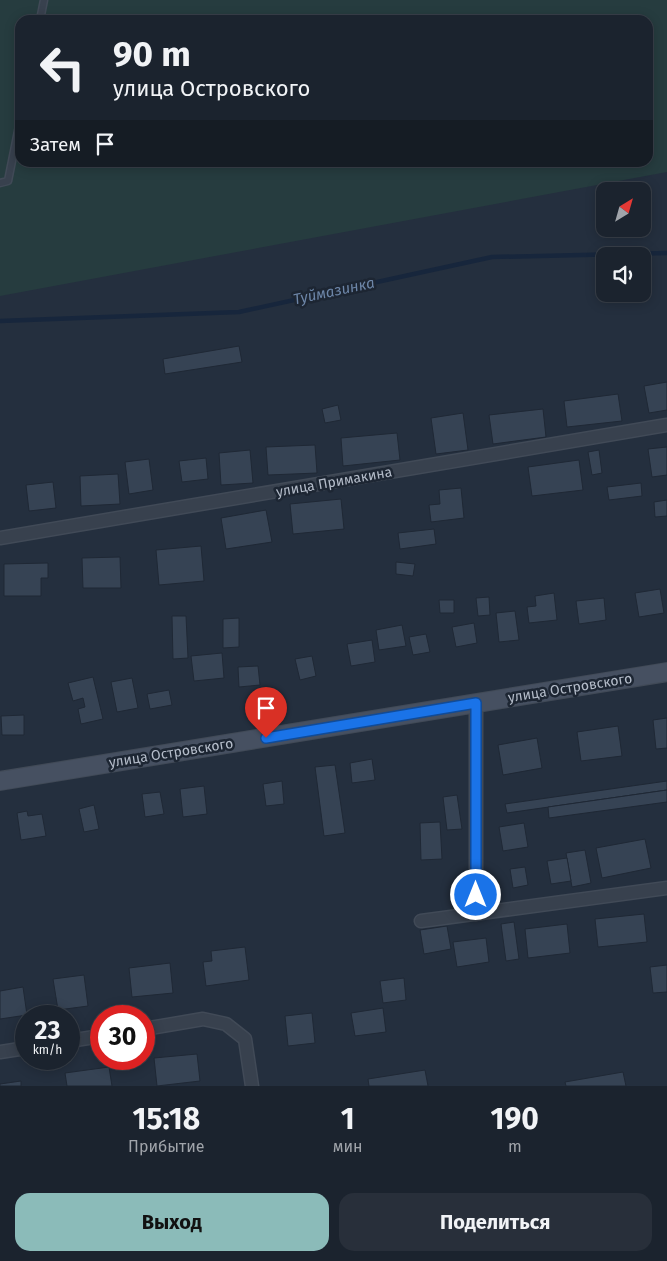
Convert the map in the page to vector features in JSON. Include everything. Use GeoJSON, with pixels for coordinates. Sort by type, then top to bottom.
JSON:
{"type":"FeatureCollection","features":[{"type":"Feature","properties":{"kind":"main road","name":"улица Островского"},"geometry":{"type":"LineString","coordinates":[[0,781],[667,672]]}},
{"type":"Feature","properties":{"kind":"street","name":"улица Примакина"},"geometry":{"type":"LineString","coordinates":[[0,538],[667,425]]}},
{"type":"Feature","properties":{"kind":"street"},"geometry":{"type":"LineString","coordinates":[[476,703],[476,914]]}},
{"type":"Feature","properties":{"kind":"street"},"geometry":{"type":"LineString","coordinates":[[421,921],[667,888]]}},
{"type":"Feature","properties":{"kind":"street"},"geometry":{"type":"LineString","coordinates":[[155,1027],[203,1019],[226,1024],[245,1039],[252,1086]]}},
{"type":"Feature","properties":{"kind":"street"},"geometry":{"type":"LineString","coordinates":[[0,1052],[15,1050]]}},
{"type":"Feature","properties":{"kind":"lane"},"geometry":{"type":"LineString","coordinates":[[41,15],[44,0]]}},
{"type":"Feature","properties":{"kind":"lane"},"geometry":{"type":"LineString","coordinates":[[0,183],[8,180],[15,146]]}},
{"type":"Feature","properties":{"kind":"green space"},"geometry":{"type":"Polygon","coordinates":[[[0,0],[667,0],[667,172],[613,182],[596,182],[596,185],[0,296],[0,0]]]}},
{"type":"Feature","properties":{"kind":"building"},"geometry":{"type":"Polygon","coordinates":[[[239,346],[242,362],[165,374],[163,359],[239,346]]]}},
{"type":"Feature","properties":{"kind":"building"},"geometry":{"type":"Polygon","coordinates":[[[667,382],[667,410],[649,413],[644,386],[667,382]]]}},
{"type":"Feature","properties":{"kind":"building"},"geometry":{"type":"Polygon","coordinates":[[[618,394],[622,421],[567,427],[564,401],[618,394]]]}},
{"type":"Feature","properties":{"kind":"building"},"geometry":{"type":"Polygon","coordinates":[[[338,405],[341,420],[325,423],[322,409],[338,405]]]}},
{"type":"Feature","properties":{"kind":"building"},"geometry":{"type":"Polygon","coordinates":[[[543,409],[546,437],[493,444],[489,415],[543,409]]]}},
{"type":"Feature","properties":{"kind":"building"},"geometry":{"type":"Polygon","coordinates":[[[463,413],[468,450],[436,454],[431,418],[463,413]]]}},
{"type":"Feature","properties":{"kind":"building"},"geometry":{"type":"Polygon","coordinates":[[[397,433],[400,460],[343,466],[341,438],[397,433]]]}},
{"type":"Feature","properties":{"kind":"building"},"geometry":{"type":"Polygon","coordinates":[[[315,445],[317,473],[268,475],[266,447],[315,445]]]}},
{"type":"Feature","properties":{"kind":"building"},"geometry":{"type":"Polygon","coordinates":[[[667,447],[667,475],[652,477],[648,449],[667,447]]]}},
{"type":"Feature","properties":{"kind":"building"},"geometry":{"type":"Polygon","coordinates":[[[250,450],[253,483],[221,485],[219,453],[250,450]]]}},
{"type":"Feature","properties":{"kind":"building"},"geometry":{"type":"Polygon","coordinates":[[[599,450],[602,473],[592,475],[588,452],[599,450]]]}},
{"type":"Feature","properties":{"kind":"building"},"geometry":{"type":"Polygon","coordinates":[[[206,458],[208,479],[182,482],[179,461],[206,458]]]}},
{"type":"Feature","properties":{"kind":"building"},"geometry":{"type":"Polygon","coordinates":[[[149,459],[153,490],[129,494],[125,462],[149,459]]]}},
{"type":"Feature","properties":{"kind":"building"},"geometry":{"type":"Polygon","coordinates":[[[579,460],[583,490],[532,496],[528,467],[579,460]]]}},
{"type":"Feature","properties":{"kind":"building"},"geometry":{"type":"Polygon","coordinates":[[[118,474],[120,504],[81,506],[80,476],[118,474]]]}},
{"type":"Feature","properties":{"kind":"building"},"geometry":{"type":"Polygon","coordinates":[[[53,482],[56,508],[29,511],[26,485],[53,482]]]}},
{"type":"Feature","properties":{"kind":"building"},"geometry":{"type":"Polygon","coordinates":[[[641,483],[642,496],[609,500],[607,487],[641,483]]]}},
{"type":"Feature","properties":{"kind":"building"},"geometry":{"type":"Polygon","coordinates":[[[461,488],[464,518],[431,522],[429,505],[440,504],[439,490],[461,488]]]}},
{"type":"Feature","properties":{"kind":"building"},"geometry":{"type":"Polygon","coordinates":[[[341,499],[344,529],[293,534],[290,504],[341,499]]]}},
{"type":"Feature","properties":{"kind":"building"},"geometry":{"type":"Polygon","coordinates":[[[667,500],[667,516],[655,517],[654,502],[667,500]]]}},
{"type":"Feature","properties":{"kind":"building"},"geometry":{"type":"Polygon","coordinates":[[[266,510],[272,542],[226,549],[221,518],[266,510]]]}},
{"type":"Feature","properties":{"kind":"building"},"geometry":{"type":"Polygon","coordinates":[[[434,529],[436,544],[400,549],[398,533],[434,529]]]}},
{"type":"Feature","properties":{"kind":"building"},"geometry":{"type":"Polygon","coordinates":[[[201,546],[204,581],[159,585],[156,550],[201,546]]]}},
{"type":"Feature","properties":{"kind":"building"},"geometry":{"type":"Polygon","coordinates":[[[120,557],[121,588],[83,588],[82,558],[120,557]]]}},
{"type":"Feature","properties":{"kind":"building"},"geometry":{"type":"Polygon","coordinates":[[[396,562],[415,564],[413,576],[396,574],[396,562]]]}},
{"type":"Feature","properties":{"kind":"building"},"geometry":{"type":"Polygon","coordinates":[[[48,563],[48,578],[41,578],[41,596],[4,596],[4,564],[48,563]]]}},
{"type":"Feature","properties":{"kind":"building"},"geometry":{"type":"Polygon","coordinates":[[[660,589],[664,613],[639,617],[635,593],[660,589]]]}},
{"type":"Feature","properties":{"kind":"building"},"geometry":{"type":"Polygon","coordinates":[[[554,593],[557,620],[529,623],[527,607],[536,606],[535,596],[554,593]]]}},
{"type":"Feature","properties":{"kind":"building"},"geometry":{"type":"Polygon","coordinates":[[[489,597],[490,615],[478,616],[476,598],[489,597]]]}},
{"type":"Feature","properties":{"kind":"building"},"geometry":{"type":"Polygon","coordinates":[[[604,598],[606,620],[579,624],[576,601],[604,598]]]}},
{"type":"Feature","properties":{"kind":"building"},"geometry":{"type":"Polygon","coordinates":[[[439,600],[454,600],[454,613],[440,613],[439,600]]]}},
{"type":"Feature","properties":{"kind":"building"},"geometry":{"type":"Polygon","coordinates":[[[515,611],[519,640],[499,642],[496,613],[515,611]]]}},
{"type":"Feature","properties":{"kind":"building"},"geometry":{"type":"Polygon","coordinates":[[[172,616],[186,616],[188,658],[173,659],[172,616]]]}},
{"type":"Feature","properties":{"kind":"building"},"geometry":{"type":"Polygon","coordinates":[[[239,618],[239,647],[223,648],[223,619],[239,618]]]}},
{"type":"Feature","properties":{"kind":"building"},"geometry":{"type":"Polygon","coordinates":[[[474,623],[477,643],[456,647],[452,627],[474,623]]]}},
{"type":"Feature","properties":{"kind":"building"},"geometry":{"type":"Polygon","coordinates":[[[402,625],[406,646],[379,650],[376,630],[402,625]]]}},
{"type":"Feature","properties":{"kind":"building"},"geometry":{"type":"Polygon","coordinates":[[[426,634],[430,652],[413,655],[409,637],[426,634]]]}},
{"type":"Feature","properties":{"kind":"building"},"geometry":{"type":"Polygon","coordinates":[[[372,640],[375,662],[351,666],[347,644],[372,640]]]}},
{"type":"Feature","properties":{"kind":"building"},"geometry":{"type":"Polygon","coordinates":[[[222,653],[224,678],[194,681],[191,656],[222,653]]]}},
{"type":"Feature","properties":{"kind":"building"},"geometry":{"type":"Polygon","coordinates":[[[312,656],[316,676],[300,680],[295,659],[312,656]]]}},
{"type":"Feature","properties":{"kind":"building"},"geometry":{"type":"Polygon","coordinates":[[[258,666],[260,685],[239,687],[238,667],[258,666]]]}},
{"type":"Feature","properties":{"kind":"building"},"geometry":{"type":"Polygon","coordinates":[[[93,677],[103,719],[81,724],[78,709],[85,707],[83,698],[73,701],[68,683],[93,677]]]}},
{"type":"Feature","properties":{"kind":"building"},"geometry":{"type":"Polygon","coordinates":[[[132,678],[138,708],[117,712],[111,682],[132,678]]]}},
{"type":"Feature","properties":{"kind":"building"},"geometry":{"type":"Polygon","coordinates":[[[169,690],[172,705],[150,709],[147,694],[169,690]]]}},
{"type":"Feature","properties":{"kind":"building"},"geometry":{"type":"Polygon","coordinates":[[[24,715],[24,735],[2,735],[1,716],[24,715]]]}},
{"type":"Feature","properties":{"kind":"building"},"geometry":{"type":"Polygon","coordinates":[[[667,718],[667,748],[656,749],[653,720],[667,718]]]}},
{"type":"Feature","properties":{"kind":"building"},"geometry":{"type":"Polygon","coordinates":[[[618,726],[622,756],[581,761],[577,732],[618,726]]]}},
{"type":"Feature","properties":{"kind":"building"},"geometry":{"type":"Polygon","coordinates":[[[537,738],[542,768],[503,775],[498,745],[537,738]]]}},
{"type":"Feature","properties":{"kind":"building"},"geometry":{"type":"Polygon","coordinates":[[[372,759],[375,780],[352,783],[350,763],[372,759]]]}},
{"type":"Feature","properties":{"kind":"building"},"geometry":{"type":"Polygon","coordinates":[[[335,765],[345,833],[324,836],[315,767],[335,765]]]}},
{"type":"Feature","properties":{"kind":"building"},"geometry":{"type":"Polygon","coordinates":[[[282,781],[284,804],[266,806],[263,784],[282,781]]]}},
{"type":"Feature","properties":{"kind":"building"},"geometry":{"type":"Polygon","coordinates":[[[667,781],[667,790],[507,813],[505,804],[667,781]]]}},
{"type":"Feature","properties":{"kind":"building"},"geometry":{"type":"Polygon","coordinates":[[[204,786],[207,814],[183,817],[180,789],[204,786]]]}},
{"type":"Feature","properties":{"kind":"building"},"geometry":{"type":"Polygon","coordinates":[[[667,790],[667,802],[549,818],[548,807],[667,790]]]}},
{"type":"Feature","properties":{"kind":"building"},"geometry":{"type":"Polygon","coordinates":[[[160,792],[164,814],[145,817],[142,794],[160,792]]]}},
{"type":"Feature","properties":{"kind":"building"},"geometry":{"type":"Polygon","coordinates":[[[457,795],[462,829],[447,830],[443,797],[457,795]]]}},
{"type":"Feature","properties":{"kind":"building"},"geometry":{"type":"Polygon","coordinates":[[[94,805],[99,829],[84,832],[79,809],[94,805]]]}},
{"type":"Feature","properties":{"kind":"building"},"geometry":{"type":"Polygon","coordinates":[[[27,811],[28,816],[42,814],[46,836],[21,840],[17,813],[27,811]]]}},
{"type":"Feature","properties":{"kind":"building"},"geometry":{"type":"Polygon","coordinates":[[[440,822],[442,859],[421,860],[420,823],[440,822]]]}},
{"type":"Feature","properties":{"kind":"building"},"geometry":{"type":"Polygon","coordinates":[[[524,823],[528,847],[503,851],[499,827],[524,823]]]}},
{"type":"Feature","properties":{"kind":"building"},"geometry":{"type":"Polygon","coordinates":[[[645,839],[651,868],[602,878],[596,848],[645,839]]]}},
{"type":"Feature","properties":{"kind":"building"},"geometry":{"type":"Polygon","coordinates":[[[585,850],[591,883],[572,887],[566,853],[585,850]]]}},
{"type":"Feature","properties":{"kind":"building"},"geometry":{"type":"Polygon","coordinates":[[[567,858],[571,881],[551,884],[547,861],[567,858]]]}},
{"type":"Feature","properties":{"kind":"building"},"geometry":{"type":"Polygon","coordinates":[[[525,867],[528,885],[513,888],[510,869],[525,867]]]}},
{"type":"Feature","properties":{"kind":"building"},"geometry":{"type":"Polygon","coordinates":[[[644,914],[647,942],[598,947],[595,919],[644,914]]]}},
{"type":"Feature","properties":{"kind":"building"},"geometry":{"type":"Polygon","coordinates":[[[514,922],[519,959],[506,961],[501,924],[514,922]]]}},
{"type":"Feature","properties":{"kind":"building"},"geometry":{"type":"Polygon","coordinates":[[[567,924],[570,953],[528,958],[525,929],[567,924]]]}},
{"type":"Feature","properties":{"kind":"building"},"geometry":{"type":"Polygon","coordinates":[[[447,926],[451,949],[424,954],[420,930],[447,926]]]}},
{"type":"Feature","properties":{"kind":"building"},"geometry":{"type":"Polygon","coordinates":[[[486,938],[489,962],[457,967],[453,942],[486,938]]]}},
{"type":"Feature","properties":{"kind":"building"},"geometry":{"type":"Polygon","coordinates":[[[245,947],[249,980],[206,986],[203,962],[212,961],[211,951],[245,947]]]}},
{"type":"Feature","properties":{"kind":"building"},"geometry":{"type":"Polygon","coordinates":[[[170,963],[173,993],[132,997],[129,968],[170,963]]]}},
{"type":"Feature","properties":{"kind":"building"},"geometry":{"type":"Polygon","coordinates":[[[667,965],[667,992],[653,993],[650,967],[667,965]]]}},
{"type":"Feature","properties":{"kind":"building"},"geometry":{"type":"Polygon","coordinates":[[[84,975],[88,1006],[57,1005],[53,979],[84,975]]]}},
{"type":"Feature","properties":{"kind":"building"},"geometry":{"type":"Polygon","coordinates":[[[404,978],[406,1000],[383,1003],[380,981],[404,978]]]}},
{"type":"Feature","properties":{"kind":"building"},"geometry":{"type":"Polygon","coordinates":[[[23,987],[26,1005],[15,1005],[15,1017],[0,1019],[0,991],[23,987]]]}},
{"type":"Feature","properties":{"kind":"building"},"geometry":{"type":"Polygon","coordinates":[[[383,1008],[386,1032],[355,1036],[351,1013],[383,1008]]]}},
{"type":"Feature","properties":{"kind":"building"},"geometry":{"type":"Polygon","coordinates":[[[312,1013],[315,1043],[288,1046],[285,1016],[312,1013]]]}},
{"type":"Feature","properties":{"kind":"building"},"geometry":{"type":"Polygon","coordinates":[[[197,1054],[200,1081],[157,1086],[155,1058],[197,1054]]]}},
{"type":"Feature","properties":{"kind":"building"},"geometry":{"type":"Polygon","coordinates":[[[90,1070],[109,1070],[112,1086],[67,1086],[65,1073],[90,1070]]]}},
{"type":"Feature","properties":{"kind":"building"},"geometry":{"type":"Polygon","coordinates":[[[425,1070],[428,1086],[369,1086],[368,1079],[425,1070]]]}},
{"type":"Feature","properties":{"kind":"building"},"geometry":{"type":"Polygon","coordinates":[[[623,1072],[626,1086],[566,1086],[565,1082],[623,1072]]]}},
{"type":"Feature","properties":{"kind":"building"},"geometry":{"type":"Polygon","coordinates":[[[21,1081],[21,1086],[0,1086],[0,1084],[21,1081]]]}},
{"type":"Feature","properties":{"kind":"waterway","name":"Туймазинка"},"geometry":{"type":"LineString","coordinates":[[0,321],[239,312],[492,257],[667,253]]}},
{"type":"Feature","properties":{"kind":"route"},"geometry":{"type":"LineString","coordinates":[[266,738],[476,703],[476,895]]}}]}
